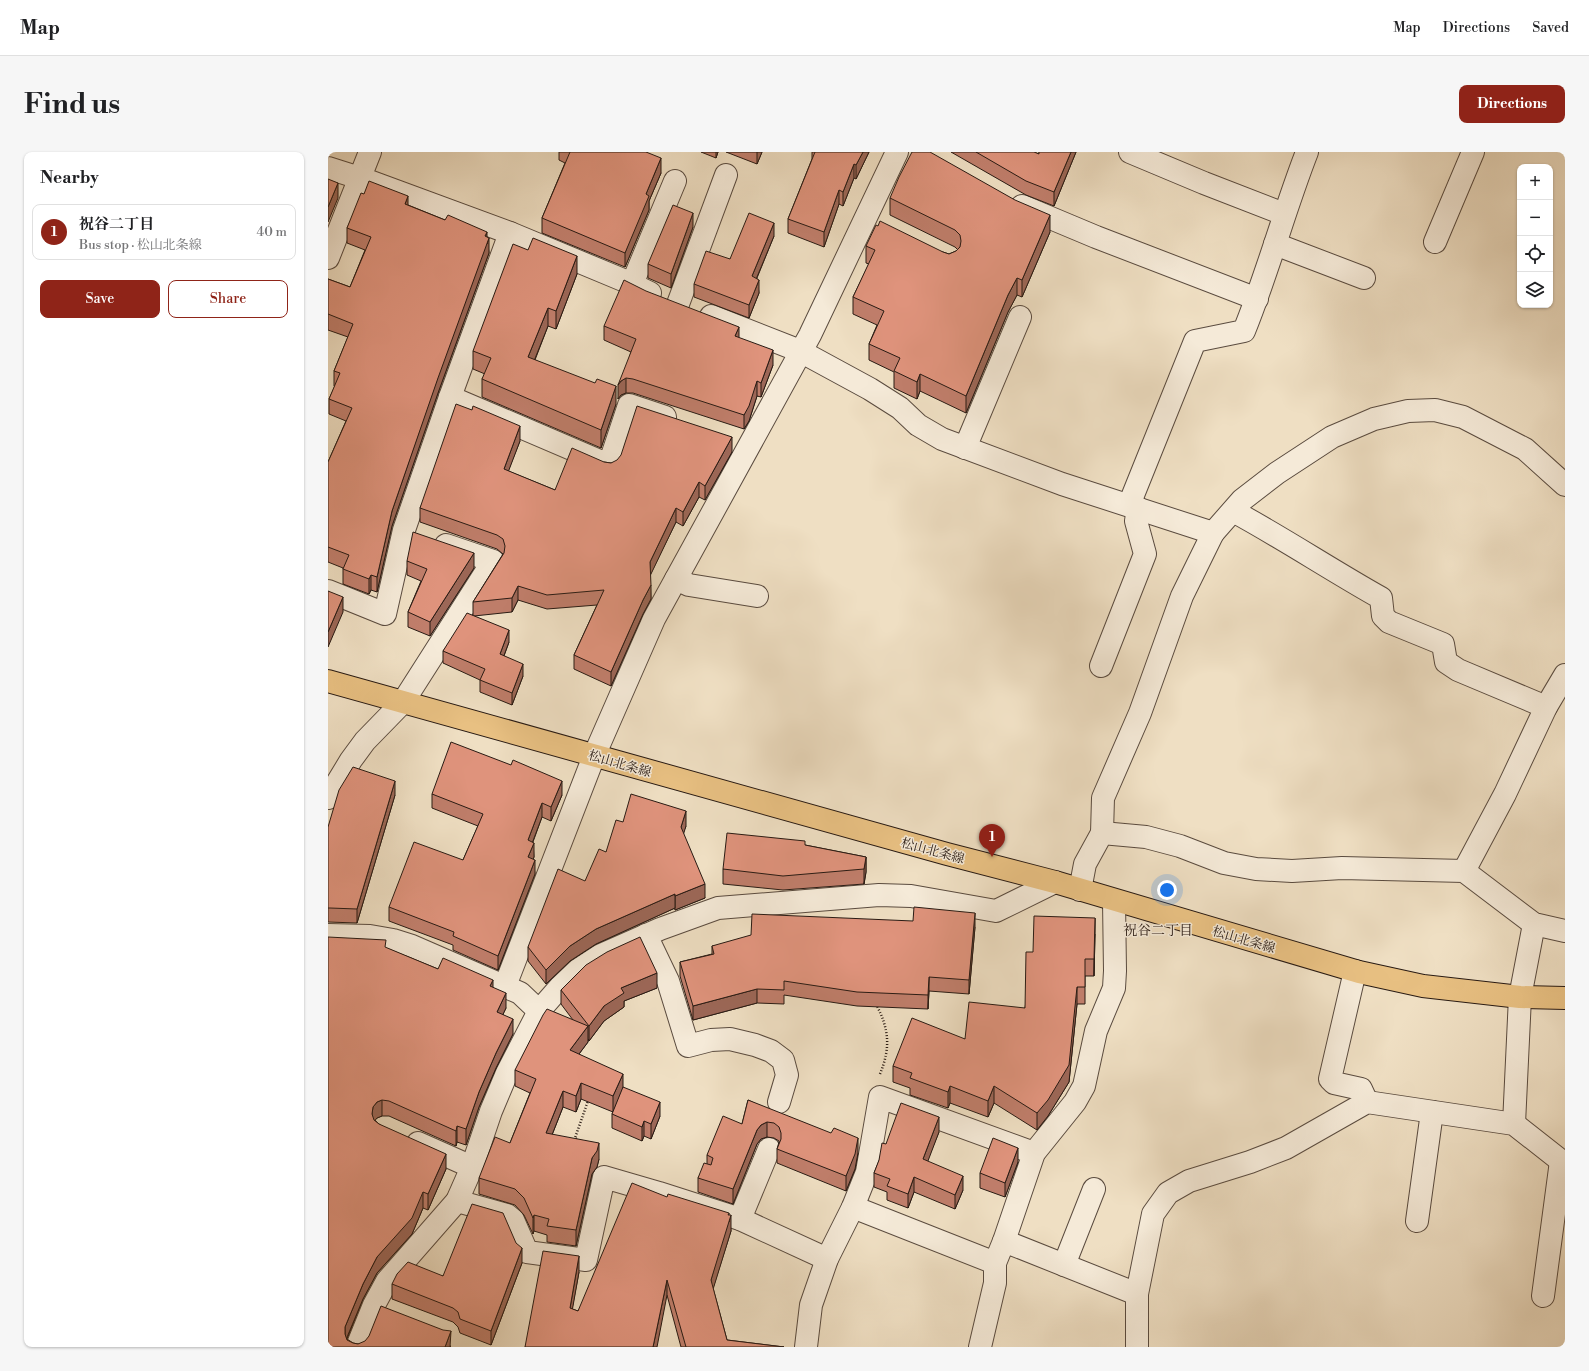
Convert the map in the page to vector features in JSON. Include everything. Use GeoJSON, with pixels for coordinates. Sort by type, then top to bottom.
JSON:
{"type":"FeatureCollection","features":[{"type":"Feature","properties":{"kind":"main road","name":"松山北条線"},"geometry":{"type":"LineString","coordinates":[[328,681],[940,852],[1054,882],[1114,901],[1355,971],[1423,986],[1520,997],[1565,998]]}},
{"type":"Feature","properties":{"kind":"street"},"geometry":{"type":"LineString","coordinates":[[328,258],[370,152]]}},
{"type":"Feature","properties":{"kind":"street"},"geometry":{"type":"LineString","coordinates":[[1130,152],[1284,214]]}},
{"type":"Feature","properties":{"kind":"street"},"geometry":{"type":"LineString","coordinates":[[1101,666],[1145,554],[1134,506],[1195,341],[1244,331],[1257,299],[1284,214],[1307,152]]}},
{"type":"Feature","properties":{"kind":"street"},"geometry":{"type":"LineString","coordinates":[[1435,242],[1473,152]]}},
{"type":"Feature","properties":{"kind":"street"},"geometry":{"type":"LineString","coordinates":[[505,986],[594,756],[654,619],[676,579],[742,442],[810,335],[866,217],[892,154]]}},
{"type":"Feature","properties":{"kind":"street"},"geometry":{"type":"LineString","coordinates":[[328,168],[510,233],[632,284],[651,294],[800,351],[870,389],[900,408],[918,425],[936,436],[965,448],[1062,484],[1214,533]]}},
{"type":"Feature","properties":{"kind":"street"},"geometry":{"type":"LineString","coordinates":[[678,304],[726,175]]}},
{"type":"Feature","properties":{"kind":"street"},"geometry":{"type":"LineString","coordinates":[[632,284],[675,181]]}},
{"type":"Feature","properties":{"kind":"street"},"geometry":{"type":"LineString","coordinates":[[1008,198],[1021,206],[1096,237],[1257,299]]}},
{"type":"Feature","properties":{"kind":"street"},"geometry":{"type":"LineString","coordinates":[[866,217],[887,228]]}},
{"type":"Feature","properties":{"kind":"street"},"geometry":{"type":"LineString","coordinates":[[328,591],[385,614],[404,530],[450,397],[510,233]]}},
{"type":"Feature","properties":{"kind":"street"},"geometry":{"type":"LineString","coordinates":[[1275,244],[1364,278]]}},
{"type":"Feature","properties":{"kind":"street"},"geometry":{"type":"LineString","coordinates":[[965,448],[1020,317]]}},
{"type":"Feature","properties":{"kind":"street"},"geometry":{"type":"LineString","coordinates":[[450,397],[608,465],[629,405],[682,422]]}},
{"type":"Feature","properties":{"kind":"street"},"geometry":{"type":"LineString","coordinates":[[1080,890],[1085,864],[1102,833],[1104,798],[1140,713],[1182,596],[1214,533],[1242,500],[1277,473],[1332,437],[1374,419],[1408,411],[1435,410],[1463,417],[1497,436],[1525,449],[1565,485]]}},
{"type":"Feature","properties":{"kind":"street"},"geometry":{"type":"LineString","coordinates":[[1233,511],[1263,527],[1342,576],[1382,598],[1383,616],[1389,622],[1443,644],[1446,662],[1458,670],[1546,707]]}},
{"type":"Feature","properties":{"kind":"street"},"geometry":{"type":"LineString","coordinates":[[328,798],[365,741],[403,702],[493,561],[404,530]]}},
{"type":"Feature","properties":{"kind":"street"},"geometry":{"type":"LineString","coordinates":[[676,579],[689,585],[757,596]]}},
{"type":"Feature","properties":{"kind":"street"},"geometry":{"type":"LineString","coordinates":[[1464,871],[1506,794],[1546,707],[1565,675]]}},
{"type":"Feature","properties":{"kind":"street"},"geometry":{"type":"LineString","coordinates":[[1102,833],[1146,837],[1180,846],[1224,863],[1256,869],[1292,871],[1342,868],[1464,871],[1534,924],[1565,931]]}},
{"type":"Feature","properties":{"kind":"street"},"geometry":{"type":"LineString","coordinates":[[357,1347],[381,1308],[387,1281],[457,1202],[472,1167],[491,1111],[507,1073],[539,1011],[560,987],[578,970],[601,954],[646,935],[718,908],[879,895],[911,896],[996,911],[1054,882]]}},
{"type":"Feature","properties":{"kind":"street"},"geometry":{"type":"LineString","coordinates":[[980,1347],[995,1283],[995,1263],[1034,1152],[1075,1102],[1084,1086],[1096,1031],[1114,988],[1114,901]]}},
{"type":"Feature","properties":{"kind":"street"},"geometry":{"type":"LineString","coordinates":[[1514,1124],[1520,997],[1534,924]]}},
{"type":"Feature","properties":{"kind":"street"},"geometry":{"type":"LineString","coordinates":[[328,935],[370,936],[392,940],[412,946],[520,993],[539,1011]]}},
{"type":"Feature","properties":{"kind":"street"},"geometry":{"type":"LineString","coordinates":[[646,935],[668,981],[688,1046],[711,1040],[730,1039],[755,1045],[771,1051],[783,1060],[787,1075],[779,1102]]}},
{"type":"Feature","properties":{"kind":"street"},"geometry":{"type":"LineString","coordinates":[[1355,971],[1330,1079],[1334,1083],[1361,1089],[1367,1102]]}},
{"type":"Feature","properties":{"kind":"street"},"geometry":{"type":"LineString","coordinates":[[806,1347],[811,1305],[827,1259],[853,1207],[867,1172],[880,1097],[1034,1152]]}},
{"type":"Feature","properties":{"kind":"street"},"geometry":{"type":"LineString","coordinates":[[1137,1347],[1137,1294],[1153,1214],[1168,1193],[1189,1181],[1250,1162],[1286,1148],[1367,1102],[1514,1124],[1563,1163],[1543,1296]]}},
{"type":"Feature","properties":{"kind":"street"},"geometry":{"type":"LineString","coordinates":[[1417,1221],[1432,1112]]}},
{"type":"Feature","properties":{"kind":"street"},"geometry":{"type":"LineString","coordinates":[[397,1134],[472,1167]]}},
{"type":"Feature","properties":{"kind":"street"},"geometry":{"type":"LineString","coordinates":[[740,1219],[769,1149]]}},
{"type":"Feature","properties":{"kind":"street"},"geometry":{"type":"LineString","coordinates":[[457,1202],[507,1215],[513,1220],[527,1252],[586,1260],[604,1177],[740,1219],[827,1259]]}},
{"type":"Feature","properties":{"kind":"street"},"geometry":{"type":"LineString","coordinates":[[1064,1265],[1094,1189]]}},
{"type":"Feature","properties":{"kind":"street"},"geometry":{"type":"LineString","coordinates":[[853,1207],[995,1263]]}},
{"type":"Feature","properties":{"kind":"street"},"geometry":{"type":"LineString","coordinates":[[1004,1241],[1137,1294]]}},
{"type":"Feature","properties":{"kind":"path"},"geometry":{"type":"LineString","coordinates":[[874,997],[885,1020],[887,1036],[886,1060],[877,1080],[880,1097]]}},
{"type":"Feature","properties":{"kind":"path"},"geometry":{"type":"LineString","coordinates":[[580,1142],[575,1138],[590,1094]]}},
{"type":"Feature","properties":{"kind":"building"},"geometry":{"type":"Polygon","coordinates":[[[570,152],[646,152],[661,158],[646,194],[649,196],[625,253],[542,218],[570,152]]]}},
{"type":"Feature","properties":{"kind":"building"},"geometry":{"type":"Polygon","coordinates":[[[815,152],[863,152],[856,165],[854,164],[843,192],[839,190],[824,232],[788,219],[815,152]]]}},
{"type":"Feature","properties":{"kind":"building"},"geometry":{"type":"Polygon","coordinates":[[[912,152],[930,152],[1015,200],[1050,215],[1022,280],[1017,278],[1008,295],[966,396],[920,374],[917,382],[894,371],[900,358],[869,344],[884,311],[853,297],[875,250],[866,246],[876,225],[878,226],[880,221],[949,254],[956,251],[960,247],[960,235],[955,230],[890,198],[912,152]]]}},
{"type":"Feature","properties":{"kind":"building"},"geometry":{"type":"Polygon","coordinates":[[[976,152],[1034,152],[1039,154],[1039,152],[1071,152],[1054,192],[1026,181],[976,152]]]}},
{"type":"Feature","properties":{"kind":"building"},"geometry":{"type":"Polygon","coordinates":[[[328,179],[338,183],[328,207],[328,179]]]}},
{"type":"Feature","properties":{"kind":"building"},"geometry":{"type":"Polygon","coordinates":[[[369,181],[408,196],[405,204],[445,220],[448,215],[487,232],[485,236],[489,238],[392,511],[377,577],[371,575],[369,579],[343,569],[349,555],[328,547],[328,462],[352,408],[329,399],[340,373],[334,371],[353,324],[328,314],[328,279],[350,287],[371,237],[347,228],[361,193],[364,194],[369,181]]]}},
{"type":"Feature","properties":{"kind":"building"},"geometry":{"type":"Polygon","coordinates":[[[673,205],[693,213],[671,274],[648,264],[673,205]]]}},
{"type":"Feature","properties":{"kind":"building"},"geometry":{"type":"Polygon","coordinates":[[[749,213],[774,223],[752,276],[759,280],[749,305],[694,284],[706,251],[730,259],[749,213]]]}},
{"type":"Feature","properties":{"kind":"building"},"geometry":{"type":"Polygon","coordinates":[[[533,238],[577,256],[556,311],[548,308],[528,357],[595,383],[597,379],[616,386],[601,430],[482,379],[491,358],[473,351],[513,244],[528,250],[533,238]]]}},
{"type":"Feature","properties":{"kind":"building"},"geometry":{"type":"Polygon","coordinates":[[[624,280],[646,291],[739,327],[735,336],[773,350],[761,383],[757,381],[749,406],[744,415],[633,379],[626,378],[618,385],[636,339],[604,326],[624,280]]]}},
{"type":"Feature","properties":{"kind":"building"},"geometry":{"type":"Polygon","coordinates":[[[456,404],[472,410],[473,406],[520,426],[504,469],[555,490],[572,448],[604,462],[611,463],[617,460],[621,455],[637,406],[732,437],[705,486],[699,482],[683,512],[676,508],[650,562],[651,585],[611,672],[574,655],[604,590],[547,595],[518,586],[512,598],[473,602],[504,553],[505,546],[503,539],[497,535],[420,508],[456,404]]]}},
{"type":"Feature","properties":{"kind":"building"},"geometry":{"type":"Polygon","coordinates":[[[413,532],[474,553],[430,622],[408,612],[427,569],[407,561],[413,532]]]}},
{"type":"Feature","properties":{"kind":"building"},"geometry":{"type":"Polygon","coordinates":[[[328,591],[343,597],[328,632],[328,591]]]}},
{"type":"Feature","properties":{"kind":"building"},"geometry":{"type":"Polygon","coordinates":[[[467,613],[509,630],[500,654],[523,664],[512,693],[480,680],[485,669],[443,651],[467,613]]]}},
{"type":"Feature","properties":{"kind":"building"},"geometry":{"type":"Polygon","coordinates":[[[451,742],[511,765],[513,760],[562,781],[551,807],[542,803],[528,840],[534,843],[528,857],[535,860],[498,956],[453,936],[454,932],[389,907],[414,842],[463,860],[483,814],[432,794],[451,742]]]}},
{"type":"Feature","properties":{"kind":"building"},"geometry":{"type":"Polygon","coordinates":[[[353,767],[395,781],[357,909],[328,908],[328,827],[339,790],[353,767]]]}},
{"type":"Feature","properties":{"kind":"building"},"geometry":{"type":"Polygon","coordinates":[[[631,794],[686,811],[681,827],[705,884],[675,896],[675,894],[596,929],[570,946],[546,970],[528,947],[558,869],[585,881],[599,849],[606,852],[616,820],[623,822],[631,794]]]}},
{"type":"Feature","properties":{"kind":"building"},"geometry":{"type":"Polygon","coordinates":[[[727,833],[805,841],[805,845],[866,857],[864,869],[783,876],[723,869],[727,833]]]}},
{"type":"Feature","properties":{"kind":"building"},"geometry":{"type":"Polygon","coordinates":[[[914,907],[975,913],[969,980],[929,977],[928,995],[857,992],[784,981],[784,990],[757,989],[693,1006],[680,962],[714,954],[712,946],[751,935],[752,914],[913,921],[914,907]]]}},
{"type":"Feature","properties":{"kind":"building"},"geometry":{"type":"Polygon","coordinates":[[[1034,916],[1095,918],[1094,959],[1085,959],[1085,987],[1077,987],[1069,1065],[1048,1100],[1037,1113],[994,1086],[988,1101],[950,1086],[948,1092],[910,1078],[912,1073],[893,1066],[912,1018],[965,1039],[969,1002],[1025,1008],[1026,952],[1033,952],[1034,916]]]}},
{"type":"Feature","properties":{"kind":"building"},"geometry":{"type":"Polygon","coordinates":[[[328,937],[386,940],[385,947],[438,969],[443,958],[493,980],[490,986],[506,993],[497,1012],[513,1019],[479,1092],[466,1129],[457,1126],[456,1131],[389,1101],[382,1100],[377,1102],[373,1107],[372,1114],[374,1120],[379,1124],[446,1154],[428,1194],[423,1192],[412,1218],[377,1257],[363,1284],[345,1327],[345,1334],[347,1340],[353,1343],[358,1344],[365,1341],[369,1336],[381,1306],[443,1330],[451,1331],[445,1347],[328,1347],[328,937]]]}},
{"type":"Feature","properties":{"kind":"building"},"geometry":{"type":"Polygon","coordinates":[[[640,937],[657,973],[621,988],[624,993],[604,1006],[589,1026],[561,990],[586,965],[607,952],[640,937]]]}},
{"type":"Feature","properties":{"kind":"building"},"geometry":{"type":"Polygon","coordinates":[[[547,1009],[588,1026],[570,1050],[623,1074],[613,1096],[581,1083],[576,1096],[563,1091],[546,1133],[599,1143],[597,1151],[592,1158],[576,1230],[547,1226],[549,1219],[534,1215],[533,1218],[524,1198],[515,1189],[479,1178],[495,1137],[510,1143],[536,1079],[515,1070],[547,1009]]]}},
{"type":"Feature","properties":{"kind":"building"},"geometry":{"type":"Polygon","coordinates":[[[623,1087],[660,1102],[651,1124],[644,1121],[642,1127],[612,1114],[623,1087]]]}},
{"type":"Feature","properties":{"kind":"building"},"geometry":{"type":"Polygon","coordinates":[[[748,1100],[831,1133],[834,1128],[858,1138],[855,1154],[846,1176],[777,1149],[781,1139],[779,1127],[774,1123],[767,1122],[761,1125],[757,1130],[733,1189],[698,1178],[704,1163],[711,1165],[713,1158],[707,1155],[723,1116],[742,1124],[748,1100]]]}},
{"type":"Feature","properties":{"kind":"building"},"geometry":{"type":"Polygon","coordinates":[[[901,1103],[939,1117],[923,1159],[963,1176],[955,1195],[914,1177],[908,1194],[887,1186],[890,1179],[874,1173],[879,1160],[882,1143],[886,1144],[901,1103]]]}},
{"type":"Feature","properties":{"kind":"building"},"geometry":{"type":"Polygon","coordinates":[[[993,1138],[1018,1148],[1005,1183],[980,1173],[993,1138]]]}},
{"type":"Feature","properties":{"kind":"building"},"geometry":{"type":"Polygon","coordinates":[[[632,1183],[667,1197],[668,1194],[729,1213],[728,1215],[731,1215],[711,1280],[727,1340],[784,1347],[686,1347],[667,1280],[653,1347],[525,1347],[543,1251],[579,1256],[570,1308],[578,1311],[632,1183]]]}},
{"type":"Feature","properties":{"kind":"building"},"geometry":{"type":"Polygon","coordinates":[[[472,1204],[503,1213],[516,1243],[522,1248],[491,1331],[460,1319],[458,1312],[453,1308],[392,1284],[397,1274],[408,1262],[443,1276],[472,1204]]]}},
{"type":"Feature","properties":{"kind":"place","name":"祝谷二丁目"},"geometry":{"type":"Point","coordinates":[992,857]}},
{"type":"Feature","properties":{"kind":"district","name":"祝谷二丁目"},"geometry":{"type":"Point","coordinates":[1158,930]}}]}
